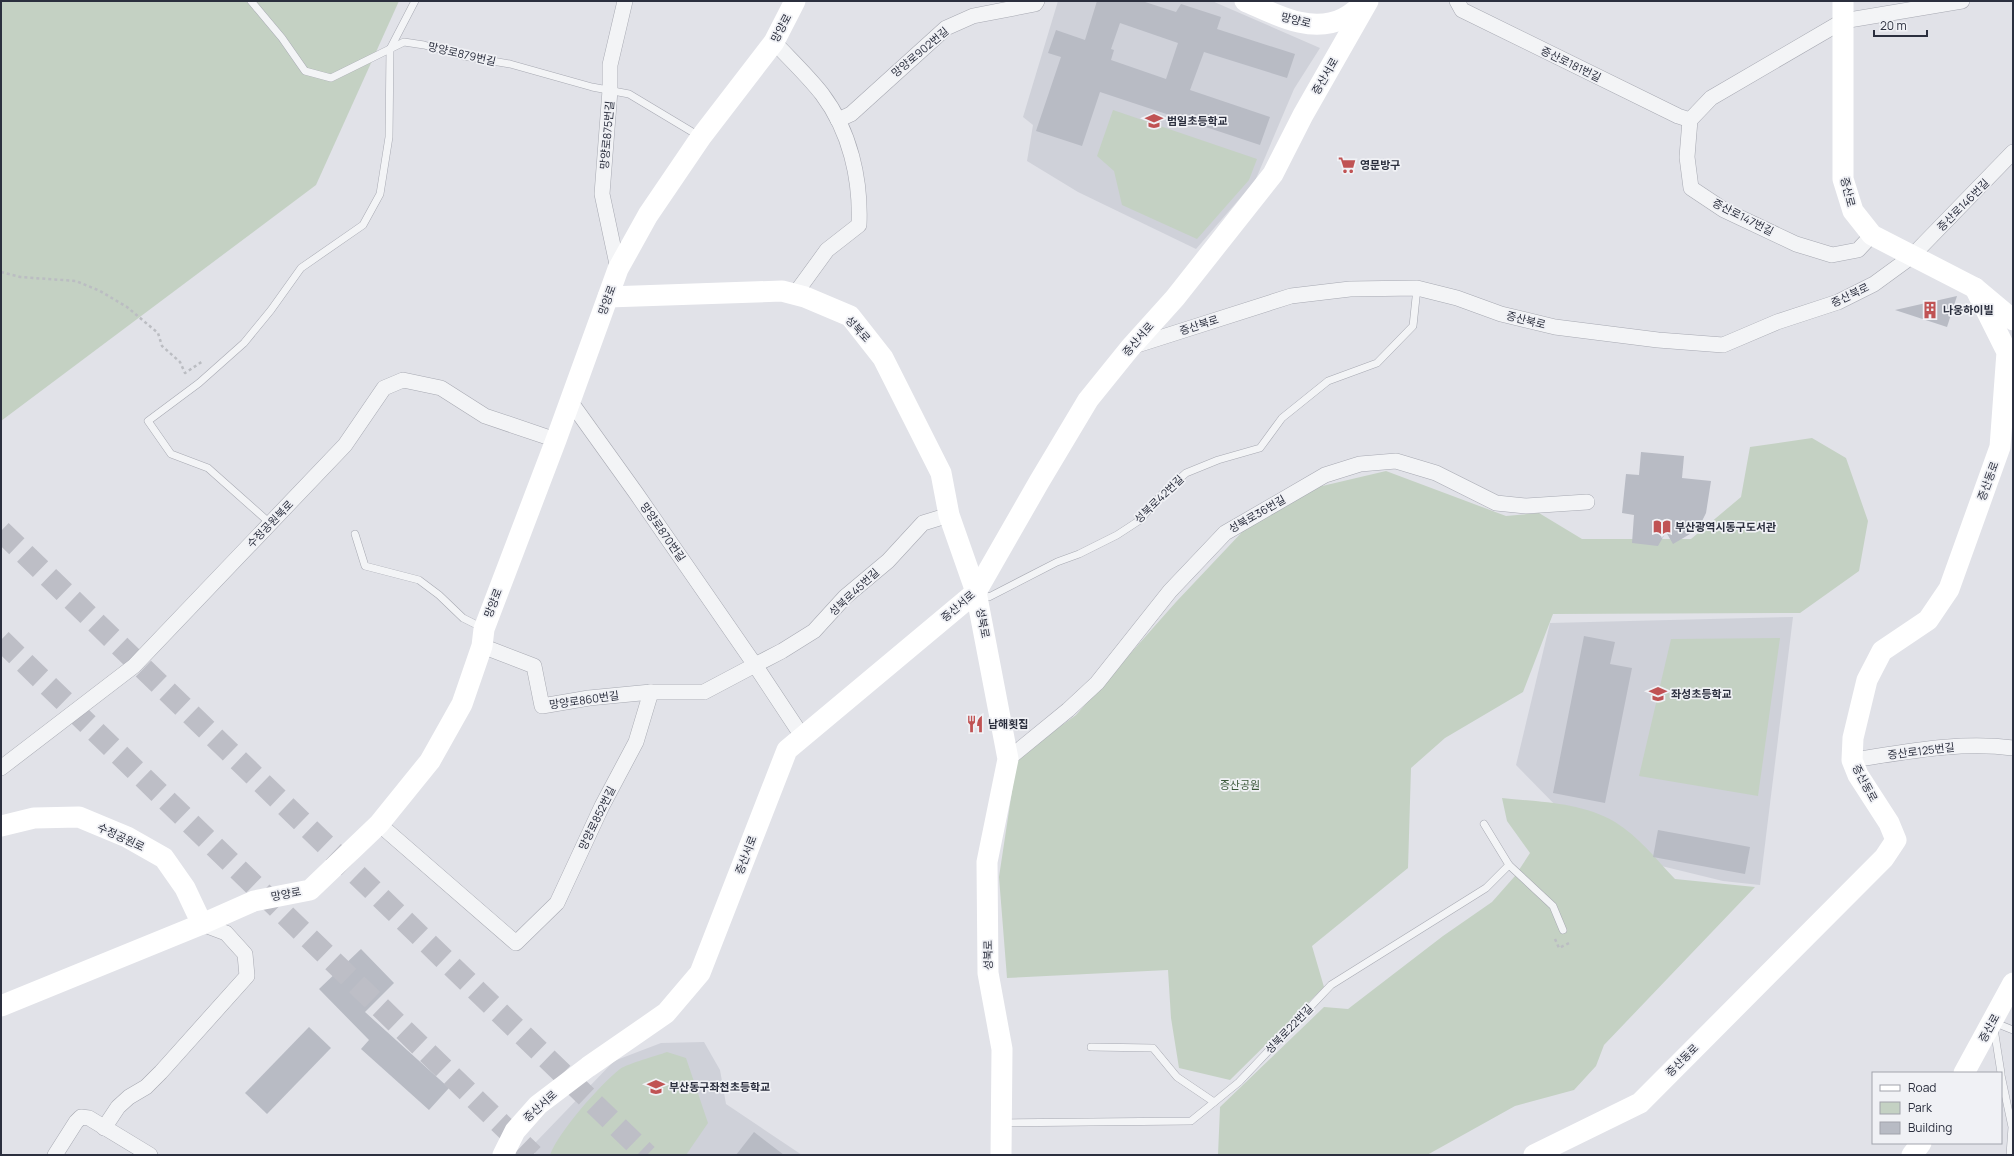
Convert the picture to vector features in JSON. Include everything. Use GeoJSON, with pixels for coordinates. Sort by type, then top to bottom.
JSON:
{"type":"FeatureCollection","features":[{"type":"Feature","properties":{"kind":"street","name":"망양로875번길"},"geometry":{"type":"LineString","coordinates":[[618,269],[602,194],[610,90],[610,65],[625,1]]}},
{"type":"Feature","properties":{"kind":"street","name":"망양로"},"geometry":{"type":"LineString","coordinates":[[1,1006],[202,924],[254,901],[310,890],[380,824],[430,761],[462,704],[483,637],[618,269],[648,215],[701,137],[774,42],[795,1]]}},
{"type":"Feature","properties":{"kind":"street","name":"망양로902번길"},"geometry":{"type":"LineString","coordinates":[[838,120],[851,114],[946,28],[973,16],[1036,4],[1037,1]]}},
{"type":"Feature","properties":{"kind":"street","name":"망양로"},"geometry":{"type":"LineString","coordinates":[[1245,1],[1288,20],[1320,26],[1344,18],[1368,1]]}},
{"type":"Feature","properties":{"kind":"street","name":"증산서로"},"geometry":{"type":"LineString","coordinates":[[503,1155],[514,1131],[538,1105],[588,1067],[666,1013],[700,973],[788,750],[802,736],[976,592],[1088,400],[1130,348],[1175,298],[1273,174],[1303,115],[1368,1]]}},
{"type":"Feature","properties":{"kind":"street","name":"증산로181번길"},"geometry":{"type":"LineString","coordinates":[[1457,1],[1462,10],[1678,116],[1690,120]]}},
{"type":"Feature","properties":{"kind":"street"},"geometry":{"type":"LineString","coordinates":[[1690,120],[1711,98],[1844,11],[1962,1]]}},
{"type":"Feature","properties":{"kind":"street","name":"증산로"},"geometry":{"type":"LineString","coordinates":[[1844,11],[1843,179],[1853,212],[1872,236],[1911,257],[1976,288],[2013,320]]}},
{"type":"Feature","properties":{"kind":"street"},"geometry":{"type":"LineString","coordinates":[[774,42],[822,95],[838,120],[848,143],[856,175],[860,204],[859,225],[826,250],[795,294]]}},
{"type":"Feature","properties":{"kind":"street","name":"증산로147번길"},"geometry":{"type":"LineString","coordinates":[[1690,120],[1687,157],[1692,188],[1724,210],[1796,244],[1832,255],[1858,250],[1872,236]]}},
{"type":"Feature","properties":{"kind":"street","name":"증산로146번길"},"geometry":{"type":"LineString","coordinates":[[1911,257],[2013,152]]}},
{"type":"Feature","properties":{"kind":"street","name":"증산북로"},"geometry":{"type":"LineString","coordinates":[[1130,348],[1291,296],[1350,289],[1417,288],[1457,298],[1501,314],[1555,327],[1658,340],[1723,345],[1778,322],[1838,302],[1874,284],[1911,257]]}},
{"type":"Feature","properties":{"kind":"street","name":"증산동로"},"geometry":{"type":"LineString","coordinates":[[1534,1155],[1640,1103],[1884,858],[1896,840],[1889,823],[1858,775],[1852,760],[1852,738],[1867,680],[1882,651],[1928,620],[1949,589],[2000,448],[2007,352],[1976,288]]}},
{"type":"Feature","properties":{"kind":"street","name":"성북로"},"geometry":{"type":"LineString","coordinates":[[608,297],[782,291],[795,294],[850,316],[883,358],[941,472],[948,515],[976,592],[1008,759],[987,862],[988,973],[1002,1050],[1001,1155]]}},
{"type":"Feature","properties":{"kind":"street","name":"수정공원북로"},"geometry":{"type":"LineString","coordinates":[[1,768],[134,666],[345,445],[384,388],[402,380],[441,388],[485,416],[556,440]]}},
{"type":"Feature","properties":{"kind":"street","name":"망양로870번길"},"geometry":{"type":"LineString","coordinates":[[570,401],[636,493],[755,665]]}},
{"type":"Feature","properties":{"kind":"street","name":"성북로36번길"},"geometry":{"type":"LineString","coordinates":[[1008,759],[1068,710],[1097,683],[1170,591],[1225,533],[1325,475],[1360,464],[1396,461],[1436,473],[1496,502],[1526,506],[1587,502]]}},
{"type":"Feature","properties":{"kind":"street","name":"성북로45번길"},"geometry":{"type":"LineString","coordinates":[[755,665],[782,651],[814,631],[845,597],[888,560],[923,523],[948,515]]}},
{"type":"Feature","properties":{"kind":"street","name":"망양로860번길"},"geometry":{"type":"LineString","coordinates":[[483,637],[534,666],[542,706],[589,698],[651,692]]}},
{"type":"Feature","properties":{"kind":"street"},"geometry":{"type":"LineString","coordinates":[[651,692],[704,692],[755,665],[802,736]]}},
{"type":"Feature","properties":{"kind":"street","name":"망양로852번길"},"geometry":{"type":"LineString","coordinates":[[380,824],[516,943],[557,903],[602,806],[636,742],[651,692]]}},
{"type":"Feature","properties":{"kind":"street","name":"증산로125번길"},"geometry":{"type":"LineString","coordinates":[[1852,760],[1937,746],[1991,745],[2013,748]]}},
{"type":"Feature","properties":{"kind":"street","name":"수정공원로"},"geometry":{"type":"LineString","coordinates":[[1,826],[34,818],[79,817],[127,837],[164,858],[185,888],[202,924]]}},
{"type":"Feature","properties":{"kind":"street"},"geometry":{"type":"LineString","coordinates":[[104,1128],[118,1107],[129,1097],[146,1087],[161,1072],[247,976],[245,954],[226,933],[202,924]]}},
{"type":"Feature","properties":{"kind":"street","name":"증산로"},"geometry":{"type":"LineString","coordinates":[[1965,1072],[2013,983]]}},
{"type":"Feature","properties":{"kind":"street"},"geometry":{"type":"LineString","coordinates":[[55,1155],[76,1122],[81,1117],[89,1118],[150,1155]]}},
{"type":"Feature","properties":{"kind":"street"},"geometry":{"type":"LineString","coordinates":[[1912,1155],[1919,1144]]}},
{"type":"Feature","properties":{"kind":"lane","name":"망양로879번길"},"geometry":{"type":"LineString","coordinates":[[251,1],[282,38],[305,71],[331,78],[404,42],[424,45],[463,56],[510,64],[629,94],[701,137]]}},
{"type":"Feature","properties":{"kind":"lane"},"geometry":{"type":"LineString","coordinates":[[271,524],[208,468],[171,454],[148,421],[198,383],[244,343],[271,310],[300,268],[363,225],[380,194],[389,137],[390,49],[415,1]]}},
{"type":"Feature","properties":{"kind":"lane","name":"성북로42번길"},"geometry":{"type":"LineString","coordinates":[[976,592],[989,597],[1057,562],[1079,554],[1140,520],[1162,494],[1186,474],[1218,460],[1260,448],[1282,418],[1328,381],[1377,363],[1413,326],[1417,288]]}},
{"type":"Feature","properties":{"kind":"lane"},"geometry":{"type":"LineString","coordinates":[[355,534],[365,566],[419,580],[439,595],[483,637]]}},
{"type":"Feature","properties":{"kind":"lane"},"geometry":{"type":"LineString","coordinates":[[1484,824],[1509,865],[1553,906],[1563,930]]}},
{"type":"Feature","properties":{"kind":"lane","name":"성북로22번길"},"geometry":{"type":"LineString","coordinates":[[1001,1124],[1191,1121],[1239,1082],[1331,985],[1486,888],[1509,865]]}},
{"type":"Feature","properties":{"kind":"lane"},"geometry":{"type":"LineString","coordinates":[[1992,1022],[2013,1030]]}},
{"type":"Feature","properties":{"kind":"lane"},"geometry":{"type":"LineString","coordinates":[[1992,1022],[2001,1072]]}},
{"type":"Feature","properties":{"kind":"lane"},"geometry":{"type":"LineString","coordinates":[[1091,1047],[1153,1048],[1177,1077],[1214,1102]]}},
{"type":"Feature","properties":{"kind":"lane"},"geometry":{"type":"LineString","coordinates":[[2002,1079],[2012,1127],[2010,1155]]}},
{"type":"Feature","properties":{"kind":"path"},"geometry":{"type":"LineString","coordinates":[[1,272],[20,277],[76,281],[100,291],[127,307],[158,333],[162,346],[180,362],[185,373],[211,356],[232,354]]}},
{"type":"Feature","properties":{"kind":"shaded area","name":"범일초등학교"},"geometry":{"type":"Polygon","coordinates":[[[1058,1],[1212,1],[1320,48],[1294,89],[1255,181],[1196,249],[1078,192],[1027,161],[1033,125],[1023,117],[1058,1]]]}},
{"type":"Feature","properties":{"kind":"shaded area","name":"좌성초등학교"},"geometry":{"type":"Polygon","coordinates":[[[1793,617],[1760,885],[1723,881],[1641,861],[1566,816],[1516,765],[1550,623],[1793,617]]]}},
{"type":"Feature","properties":{"kind":"shaded area","name":"부산동구좌천초등학교"},"geometry":{"type":"Polygon","coordinates":[[[704,1042],[720,1070],[726,1104],[802,1155],[535,1155],[535,1143],[614,1061],[661,1043],[704,1042]]]}},
{"type":"Feature","properties":{"kind":"green space"},"geometry":{"type":"Polygon","coordinates":[[[1,1],[399,1],[316,185],[1,421],[1,1]]]}},
{"type":"Feature","properties":{"kind":"green space"},"geometry":{"type":"Polygon","coordinates":[[[1113,110],[1257,159],[1249,180],[1197,239],[1122,205],[1114,171],[1097,156],[1113,110]]]}},
{"type":"Feature","properties":{"kind":"green space","name":"증산공원"},"geometry":{"type":"Polygon","coordinates":[[[1812,438],[1846,458],[1868,521],[1859,571],[1800,613],[1553,614],[1523,692],[1445,738],[1411,768],[1408,868],[1312,946],[1324,987],[1230,1080],[1179,1068],[1171,1018],[1168,970],[1007,978],[999,877],[1017,758],[1076,715],[1176,602],[1244,530],[1318,487],[1386,471],[1506,516],[1539,513],[1582,539],[1691,539],[1741,497],[1750,447],[1812,438]]]}},
{"type":"Feature","properties":{"kind":"green space"},"geometry":{"type":"Polygon","coordinates":[[[1780,638],[1758,796],[1639,776],[1671,639],[1780,638]]]}},
{"type":"Feature","properties":{"kind":"green space"},"geometry":{"type":"Polygon","coordinates":[[[1502,798],[1560,804],[1588,810],[1602,815],[1615,822],[1631,834],[1675,879],[1755,887],[1604,1045],[1596,1066],[1574,1090],[1515,1106],[1427,1155],[1218,1155],[1220,1107],[1324,1007],[1348,1009],[1443,936],[1492,902],[1515,876],[1530,853],[1507,821],[1502,798]]]}},
{"type":"Feature","properties":{"kind":"green space","name":"부산동구좌천초등학교"},"geometry":{"type":"Polygon","coordinates":[[[667,1052],[686,1058],[708,1123],[686,1155],[550,1155],[571,1121],[591,1097],[612,1076],[624,1067],[667,1052]]]}},
{"type":"Feature","properties":{"kind":"building"},"geometry":{"type":"Polygon","coordinates":[[[1097,1],[1142,1],[1176,12],[1181,4],[1221,17],[1217,29],[1295,54],[1287,78],[1204,52],[1190,90],[1270,117],[1260,145],[1100,92],[1082,146],[1036,131],[1061,57],[1048,53],[1056,30],[1085,40],[1097,1]],[[1120,23],[1111,49],[1114,50],[1111,60],[1166,79],[1178,43],[1120,23]]]}},
{"type":"Feature","properties":{"kind":"building","name":"나웅하이빌"},"geometry":{"type":"Polygon","coordinates":[[[1957,296],[1947,327],[1895,310],[1957,296]]]}},
{"type":"Feature","properties":{"kind":"building"},"geometry":{"type":"Polygon","coordinates":[[[1641,452],[1684,456],[1682,478],[1711,481],[1706,513],[1701,523],[1690,534],[1673,544],[1666,532],[1658,546],[1632,543],[1634,515],[1622,513],[1626,474],[1639,475],[1641,452]]]}},
{"type":"Feature","properties":{"kind":"building"},"geometry":{"type":"Polygon","coordinates":[[[1584,636],[1615,642],[1610,664],[1632,668],[1605,803],[1553,793],[1584,636]]]}},
{"type":"Feature","properties":{"kind":"building"},"geometry":{"type":"Polygon","coordinates":[[[1658,830],[1750,847],[1745,874],[1653,857],[1658,830]]]}},
{"type":"Feature","properties":{"kind":"building"},"geometry":{"type":"Polygon","coordinates":[[[361,949],[394,983],[365,1012],[449,1088],[429,1110],[361,1049],[369,1040],[319,989],[361,949]]]}},
{"type":"Feature","properties":{"kind":"building"},"geometry":{"type":"Polygon","coordinates":[[[309,1027],[331,1048],[267,1114],[245,1093],[309,1027]]]}},
{"type":"Feature","properties":{"kind":"building"},"geometry":{"type":"Polygon","coordinates":[[[754,1132],[784,1155],[736,1155],[754,1132]]]}},
{"type":"Feature","properties":{"kind":"tunnel"},"geometry":{"type":"LineString","coordinates":[[1,531],[647,1155]]}},
{"type":"Feature","properties":{"kind":"tunnel"},"geometry":{"type":"LineString","coordinates":[[1,640],[533,1155]]}},
{"type":"Feature","properties":{"kind":"place","name":"범일초등학교"},"geometry":{"type":"Point","coordinates":[1154,121]}},
{"type":"Feature","properties":{"kind":"place","name":"영문방구"},"geometry":{"type":"Point","coordinates":[1347,165]}},
{"type":"Feature","properties":{"kind":"place","name":"나웅하이빌"},"geometry":{"type":"Point","coordinates":[1930,310]}},
{"type":"Feature","properties":{"kind":"place","name":"부산광역시동구도서관"},"geometry":{"type":"Point","coordinates":[1662,527]}},
{"type":"Feature","properties":{"kind":"place","name":"좌성초등학교"},"geometry":{"type":"Point","coordinates":[1658,694]}},
{"type":"Feature","properties":{"kind":"place","name":"남해횟집"},"geometry":{"type":"Point","coordinates":[975,724]}},
{"type":"Feature","properties":{"kind":"place","name":"부산동구좌천초등학교"},"geometry":{"type":"Point","coordinates":[656,1087]}}]}
